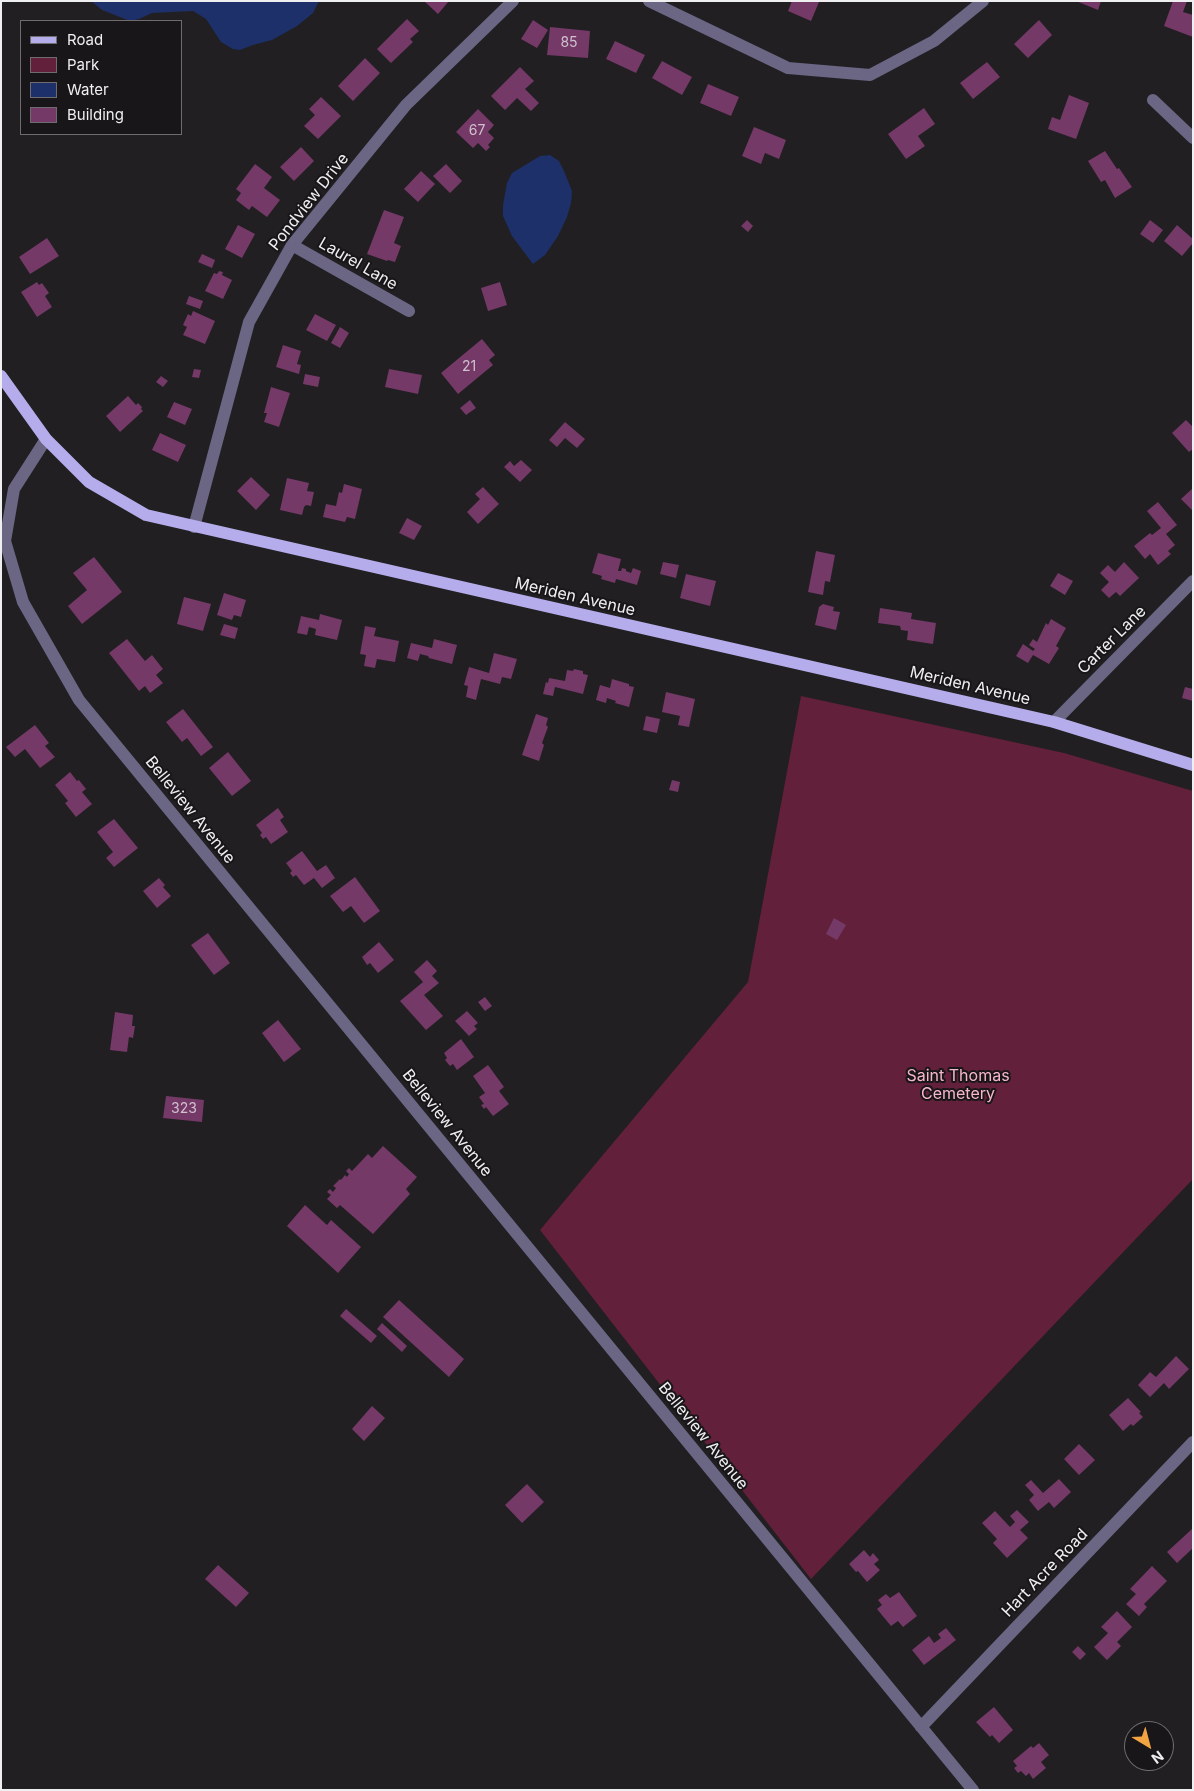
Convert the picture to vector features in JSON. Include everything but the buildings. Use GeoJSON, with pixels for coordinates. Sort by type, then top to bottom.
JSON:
{"type":"FeatureCollection","features":[{"type":"Feature","properties":{"kind":"main road","name":"Meriden Avenue"},"geometry":{"type":"LineString","coordinates":[[1,376],[46,439],[89,482],[146,515],[1054,722],[1193,765]]}},
{"type":"Feature","properties":{"kind":"street","name":"Pondview Drive"},"geometry":{"type":"LineString","coordinates":[[194,527],[249,322],[292,245],[406,106],[513,1]]}},
{"type":"Feature","properties":{"kind":"street"},"geometry":{"type":"LineString","coordinates":[[650,1],[788,68],[870,75],[934,41],[983,1]]}},
{"type":"Feature","properties":{"kind":"street"},"geometry":{"type":"LineString","coordinates":[[1152,100],[1193,138]]}},
{"type":"Feature","properties":{"kind":"street","name":"Laurel Lane"},"geometry":{"type":"LineString","coordinates":[[292,245],[409,311]]}},
{"type":"Feature","properties":{"kind":"street","name":"Belleview Avenue"},"geometry":{"type":"LineString","coordinates":[[46,439],[14,489],[6,541],[23,602],[79,700],[973,1790]]}},
{"type":"Feature","properties":{"kind":"street","name":"Carter Lane"},"geometry":{"type":"LineString","coordinates":[[1054,722],[1193,581]]}},
{"type":"Feature","properties":{"kind":"street","name":"Hart Acre Road"},"geometry":{"type":"LineString","coordinates":[[921,1727],[1193,1442]]}},
{"type":"Feature","properties":{"kind":"green space","name":"Saint Thomas Cemetery"},"geometry":{"type":"Polygon","coordinates":[[[801,696],[1064,753],[1193,791],[1193,1179],[811,1579],[540,1230],[748,982],[801,696]]]}},
{"type":"Feature","properties":{"kind":"water"},"geometry":{"type":"Polygon","coordinates":[[[91,1],[319,1],[313,13],[297,26],[272,40],[240,50],[233,49],[221,42],[206,19],[193,11],[152,13],[139,19],[127,20],[102,10],[91,1]]]}},
{"type":"Feature","properties":{"kind":"water"},"geometry":{"type":"Polygon","coordinates":[[[550,155],[559,161],[564,171],[572,191],[571,203],[558,236],[545,255],[533,264],[512,236],[503,216],[503,205],[507,183],[512,173],[540,156],[550,155]]]}}]}
